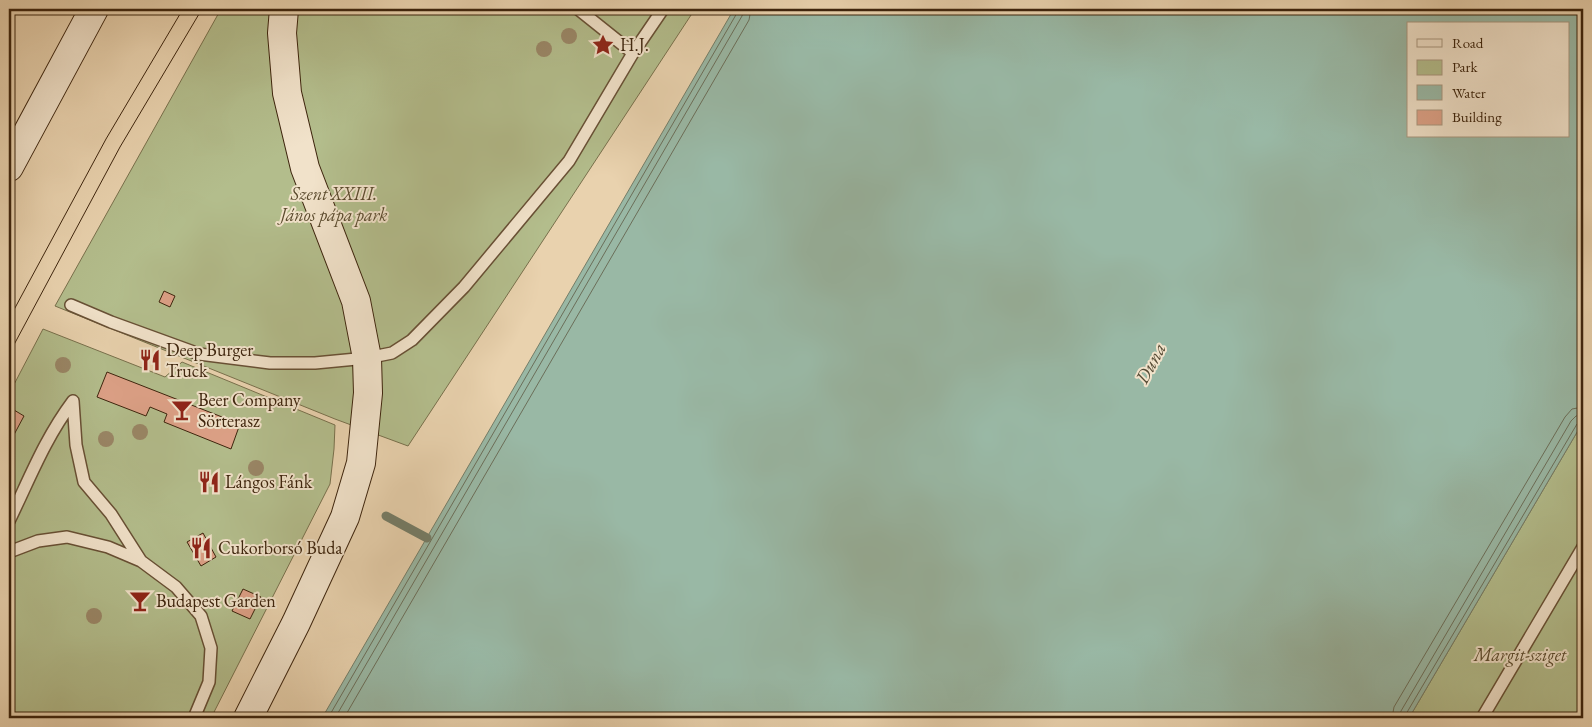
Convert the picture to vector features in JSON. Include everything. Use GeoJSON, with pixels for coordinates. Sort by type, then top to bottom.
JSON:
{"type":"FeatureCollection","features":[{"type":"Feature","properties":{"kind":"main road"},"geometry":{"type":"LineString","coordinates":[[9,167],[94,9]]}},
{"type":"Feature","properties":{"kind":"main road"},"geometry":{"type":"LineString","coordinates":[[248,718],[296,623],[345,517],[361,463],[368,392],[367,358],[356,301],[305,168],[287,93],[282,33],[284,9]]}},
{"type":"Feature","properties":{"kind":"lane"},"geometry":{"type":"LineString","coordinates":[[578,9],[633,53]]}},
{"type":"Feature","properties":{"kind":"lane"},"geometry":{"type":"LineString","coordinates":[[71,305],[111,322],[199,354],[270,363],[315,363],[367,358],[392,353],[412,340],[464,287],[569,161],[633,53],[663,9]]}},
{"type":"Feature","properties":{"kind":"lane"},"geometry":{"type":"LineString","coordinates":[[9,521],[35,462],[58,421],[73,401],[76,445],[84,482],[111,514],[142,561]]}},
{"type":"Feature","properties":{"kind":"lane"},"geometry":{"type":"LineString","coordinates":[[9,552],[38,541],[67,537],[108,547],[142,561],[176,587],[201,616],[211,648],[209,682],[194,718]]}},
{"type":"Feature","properties":{"kind":"lane"},"geometry":{"type":"LineString","coordinates":[[1482,718],[1583,547]]}},
{"type":"Feature","properties":{"kind":"green space","name":"Szent XXIII. János pápa park"},"geometry":{"type":"Polygon","coordinates":[[[221,9],[695,9],[408,446],[335,419],[55,306],[221,9]]]}},
{"type":"Feature","properties":{"kind":"green space","name":"Budapest Garden"},"geometry":{"type":"Polygon","coordinates":[[[43,329],[165,377],[182,362],[335,425],[330,484],[211,718],[9,718],[9,394],[43,329]]]}},
{"type":"Feature","properties":{"kind":"green space","name":"Margit-sziget"},"geometry":{"type":"Polygon","coordinates":[[[1583,422],[1583,718],[1409,718],[1583,422]]]}},
{"type":"Feature","properties":{"kind":"water","name":"Duna"},"geometry":{"type":"Polygon","coordinates":[[[734,9],[1583,9],[1583,422],[1409,718],[322,718],[734,9]]]}},
{"type":"Feature","properties":{"kind":"building"},"geometry":{"type":"Polygon","coordinates":[[[164,291],[175,296],[170,307],[159,302],[164,291]]]}},
{"type":"Feature","properties":{"kind":"building","name":"Beer Company Sörterasz"},"geometry":{"type":"Polygon","coordinates":[[[107,372],[240,424],[231,449],[164,422],[167,414],[150,407],[146,416],[97,397],[107,372]]]}},
{"type":"Feature","properties":{"kind":"building"},"geometry":{"type":"Polygon","coordinates":[[[9,407],[24,416],[9,444],[9,407]]]}},
{"type":"Feature","properties":{"kind":"building"},"geometry":{"type":"Polygon","coordinates":[[[203,533],[216,557],[201,566],[187,542],[203,533]]]}},
{"type":"Feature","properties":{"kind":"building"},"geometry":{"type":"Polygon","coordinates":[[[243,589],[261,597],[250,619],[232,611],[243,589]]]}},
{"type":"Feature","properties":{"kind":"waterway"},"geometry":{"type":"LineString","coordinates":[[386,516],[427,538]]}},
{"type":"Feature","properties":{"kind":"tram line"},"geometry":{"type":"LineString","coordinates":[[9,319],[106,139],[183,9]]}},
{"type":"Feature","properties":{"kind":"tram line"},"geometry":{"type":"LineString","coordinates":[[9,354],[120,147],[202,9]]}},
{"type":"Feature","properties":{"kind":"place","name":"H.J."},"geometry":{"type":"Point","coordinates":[603,45]}},
{"type":"Feature","properties":{"kind":"place","name":"Deep Burger Truck"},"geometry":{"type":"Point","coordinates":[150,360]}},
{"type":"Feature","properties":{"kind":"place","name":"Beer Company Sörterasz"},"geometry":{"type":"Point","coordinates":[182,410]}},
{"type":"Feature","properties":{"kind":"place","name":"Lángos Fánk"},"geometry":{"type":"Point","coordinates":[209,482]}},
{"type":"Feature","properties":{"kind":"place","name":"Cukorborsó Buda"},"geometry":{"type":"Point","coordinates":[201,548]}},
{"type":"Feature","properties":{"kind":"place","name":"Budapest Garden"},"geometry":{"type":"Point","coordinates":[140,601]}}]}
